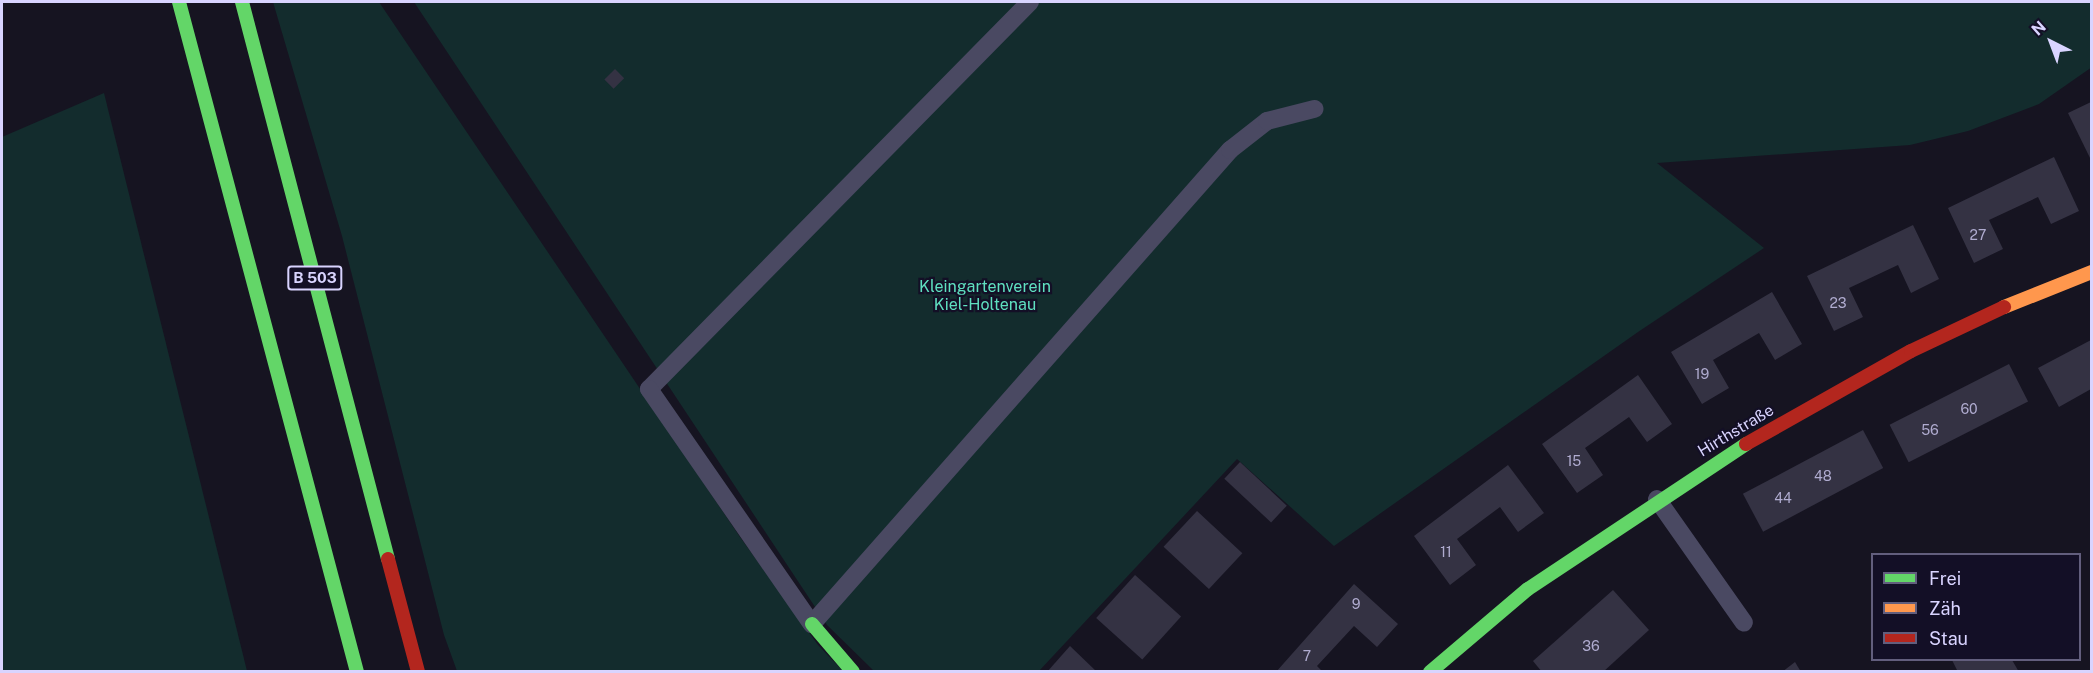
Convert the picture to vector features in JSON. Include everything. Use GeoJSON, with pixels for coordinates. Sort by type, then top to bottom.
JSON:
{"type":"FeatureCollection","features":[{"type":"Feature","properties":{"kind":"main road"},"geometry":{"type":"LineString","coordinates":[[179,2],[323,555],[357,672]]}},
{"type":"Feature","properties":{"kind":"main road","name":"B 503"},"geometry":{"type":"LineString","coordinates":[[242,2],[418,672]]}},
{"type":"Feature","properties":{"kind":"main road","name":"Hirthstraße"},"geometry":{"type":"LineString","coordinates":[[1430,672],[1528,589],[1657,500],[1847,385],[1976,319],[2091,272]]}},
{"type":"Feature","properties":{"kind":"main road"},"geometry":{"type":"LineString","coordinates":[[323,555],[332,636]]}},
{"type":"Feature","properties":{"kind":"main road"},"geometry":{"type":"LineString","coordinates":[[812,624],[853,672]]}},
{"type":"Feature","properties":{"kind":"lane"},"geometry":{"type":"LineString","coordinates":[[1030,2],[649,389],[812,624],[1230,150],[1267,121],[1314,109]]}},
{"type":"Feature","properties":{"kind":"lane"},"geometry":{"type":"LineString","coordinates":[[1657,500],[1744,622]]}},
{"type":"Feature","properties":{"kind":"green space"},"geometry":{"type":"Polygon","coordinates":[[[273,2],[379,2],[740,537],[818,645],[843,671],[457,671],[444,635],[342,236],[273,2]]]}},
{"type":"Feature","properties":{"kind":"green space","name":"Kleingartenverein Kiel-Holtenau"},"geometry":{"type":"Polygon","coordinates":[[[414,2],[2091,2],[2092,67],[2039,104],[1968,131],[1910,145],[1657,163],[1764,248],[1638,332],[1334,546],[1237,459],[1039,671],[875,672],[827,625],[414,2]]]}},
{"type":"Feature","properties":{"kind":"green space"},"geometry":{"type":"Polygon","coordinates":[[[104,93],[247,671],[2,671],[2,137],[104,93]]]}},
{"type":"Feature","properties":{"kind":"building"},"geometry":{"type":"Polygon","coordinates":[[[615,69],[624,78],[614,89],[604,80],[615,69]]]}},
{"type":"Feature","properties":{"kind":"building"},"geometry":{"type":"Polygon","coordinates":[[[2091,102],[2091,160],[2068,113],[2091,102]]]}},
{"type":"Feature","properties":{"kind":"building"},"geometry":{"type":"Polygon","coordinates":[[[2054,157],[2079,211],[2051,224],[2038,197],[1989,220],[2003,249],[1974,263],[1948,208],[2054,157]]]}},
{"type":"Feature","properties":{"kind":"building"},"geometry":{"type":"Polygon","coordinates":[[[1913,225],[1939,279],[1911,293],[1898,265],[1849,288],[1863,317],[1834,331],[1807,276],[1913,225]]]}},
{"type":"Feature","properties":{"kind":"building"},"geometry":{"type":"Polygon","coordinates":[[[1772,292],[1802,344],[1775,360],[1759,333],[1713,360],[1729,388],[1702,404],[1671,352],[1772,292]]]}},
{"type":"Feature","properties":{"kind":"building"},"geometry":{"type":"Polygon","coordinates":[[[2091,340],[2091,389],[2059,407],[2038,368],[2091,340]]]}},
{"type":"Feature","properties":{"kind":"building"},"geometry":{"type":"Polygon","coordinates":[[[2009,364],[2028,401],[1909,462],[1890,425],[2009,364]]]}},
{"type":"Feature","properties":{"kind":"building"},"geometry":{"type":"Polygon","coordinates":[[[1638,375],[1672,424],[1647,442],[1629,417],[1585,448],[1603,475],[1577,493],[1542,444],[1638,375]]]}},
{"type":"Feature","properties":{"kind":"building"},"geometry":{"type":"Polygon","coordinates":[[[1863,430],[1883,468],[1763,532],[1743,494],[1863,430]]]}},
{"type":"Feature","properties":{"kind":"building"},"geometry":{"type":"Polygon","coordinates":[[[1240,462],[1287,506],[1271,522],[1224,479],[1240,462]]]}},
{"type":"Feature","properties":{"kind":"building"},"geometry":{"type":"Polygon","coordinates":[[[1508,465],[1544,513],[1518,532],[1500,507],[1457,539],[1476,565],[1450,585],[1414,536],[1508,465]]]}},
{"type":"Feature","properties":{"kind":"building"},"geometry":{"type":"Polygon","coordinates":[[[1197,511],[1242,553],[1209,589],[1164,547],[1197,511]]]}},
{"type":"Feature","properties":{"kind":"building"},"geometry":{"type":"Polygon","coordinates":[[[1135,575],[1181,616],[1142,660],[1096,618],[1135,575]]]}},
{"type":"Feature","properties":{"kind":"building"},"geometry":{"type":"Polygon","coordinates":[[[1354,584],[1398,624],[1377,647],[1354,626],[1317,666],[1323,672],[1276,672],[1354,584]]]}},
{"type":"Feature","properties":{"kind":"building"},"geometry":{"type":"Polygon","coordinates":[[[1613,590],[1649,630],[1603,672],[1542,672],[1533,661],[1613,590]]]}},
{"type":"Feature","properties":{"kind":"building"},"geometry":{"type":"Polygon","coordinates":[[[1070,646],[1097,672],[1047,672],[1070,646]]]}},
{"type":"Feature","properties":{"kind":"building"},"geometry":{"type":"Polygon","coordinates":[[[1952,661],[2013,661],[2019,672],[1958,672],[1952,661]]]}},
{"type":"Feature","properties":{"kind":"building"},"geometry":{"type":"Polygon","coordinates":[[[1795,662],[1801,672],[1782,672],[1795,662]]]}},
{"type":"Feature","properties":{"kind":"traffic: fast"},"geometry":{"type":"LineString","coordinates":[[179,2],[357,672]]}},
{"type":"Feature","properties":{"kind":"traffic: fast"},"geometry":{"type":"LineString","coordinates":[[242,2],[388,559]]}},
{"type":"Feature","properties":{"kind":"traffic: fast"},"geometry":{"type":"LineString","coordinates":[[1430,672],[1528,589],[1746,444]]}},
{"type":"Feature","properties":{"kind":"traffic: fast"},"geometry":{"type":"LineString","coordinates":[[812,624],[853,672]]}},
{"type":"Feature","properties":{"kind":"traffic: slow"},"geometry":{"type":"LineString","coordinates":[[2004,307],[2092,272]]}},
{"type":"Feature","properties":{"kind":"traffic: jam"},"geometry":{"type":"LineString","coordinates":[[1746,444],[1911,351],[2004,307]]}},
{"type":"Feature","properties":{"kind":"traffic: jam"},"geometry":{"type":"LineString","coordinates":[[388,559],[418,672]]}}]}
